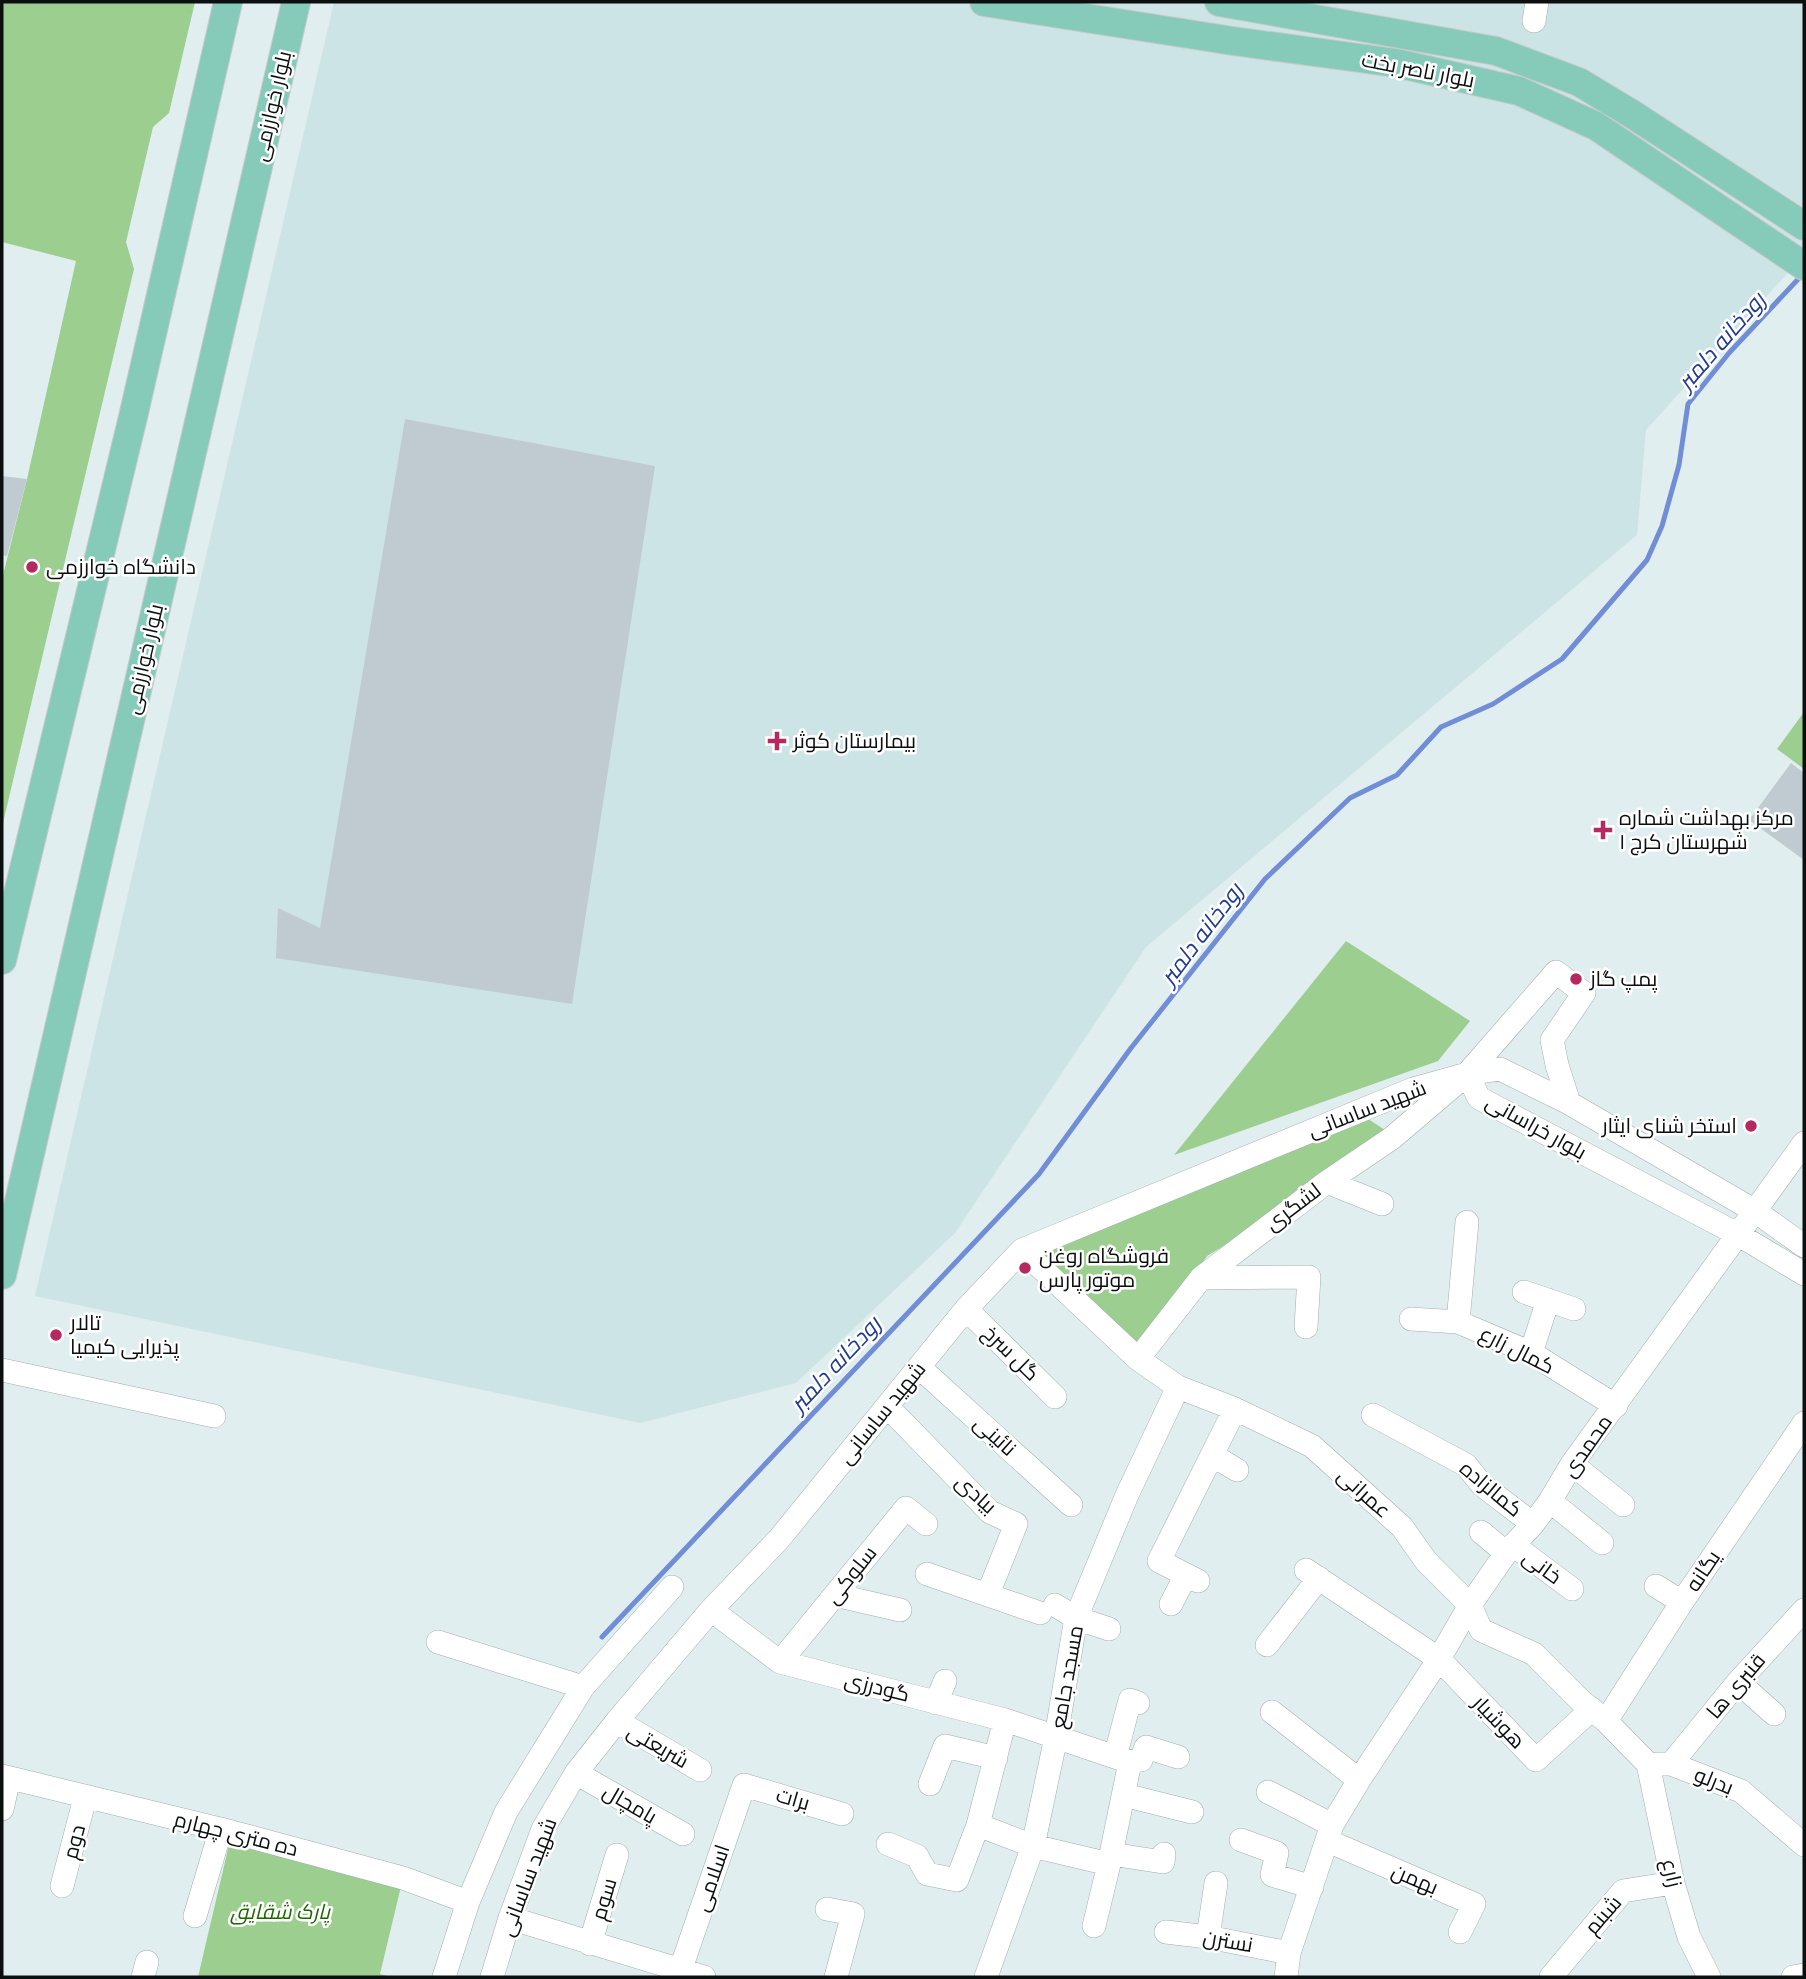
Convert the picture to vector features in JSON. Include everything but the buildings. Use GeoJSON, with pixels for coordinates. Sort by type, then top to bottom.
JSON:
{"type":"FeatureCollection","features":[{"type":"Feature","properties":{"kind":"main road"},"geometry":{"type":"LineString","coordinates":[[2,960],[133,417],[228,2]]}},
{"type":"Feature","properties":{"kind":"main road","name":"بلوار خوارزمی"},"geometry":{"type":"LineString","coordinates":[[2,1275],[296,2]]}},
{"type":"Feature","properties":{"kind":"main road","name":"بلوار ناصر بخت"},"geometry":{"type":"LineString","coordinates":[[984,2],[1396,63],[1519,91],[1596,126],[1795,260]]}},
{"type":"Feature","properties":{"kind":"main road","name":"بلوار ناصر بخت"},"geometry":{"type":"LineString","coordinates":[[1219,2],[1496,51],[1567,78],[1632,114],[1804,226]]}},
{"type":"Feature","properties":{"kind":"street","name":"لشگری"},"geometry":{"type":"LineString","coordinates":[[1138,1359],[1201,1278],[1326,1182],[1392,1138],[1467,1074],[1556,972],[1584,993],[1552,1040],[1569,1103]]}},
{"type":"Feature","properties":{"kind":"street","name":"بلوار خراسانی"},"geometry":{"type":"LineString","coordinates":[[1804,1246],[1755,1211],[1569,1103],[1500,1069],[1467,1074],[1479,1098],[1740,1235],[1804,1274]]}},
{"type":"Feature","properties":{"kind":"street","name":"شهید ساسانی"},"geometry":{"type":"LineString","coordinates":[[492,1977],[543,1829],[576,1773],[711,1610],[779,1539],[966,1309],[1021,1250],[1356,1111],[1413,1089],[1467,1074]]}},
{"type":"Feature","properties":{"kind":"street","name":"محمدی"},"geometry":{"type":"LineString","coordinates":[[1286,1977],[1289,1953],[1330,1833],[1359,1780],[1439,1659],[1470,1605],[1509,1549],[1550,1501],[1572,1464],[1804,1143]]}},
{"type":"Feature","properties":{"kind":"street"},"geometry":{"type":"LineString","coordinates":[[1326,1182],[1382,1205]]}},
{"type":"Feature","properties":{"kind":"street"},"geometry":{"type":"LineString","coordinates":[[1458,1322],[1467,1222]]}},
{"type":"Feature","properties":{"kind":"street","name":"عمرانی"},"geometry":{"type":"LineString","coordinates":[[1021,1250],[1138,1359],[1178,1387],[1235,1409],[1312,1446],[1402,1527],[1426,1561],[1470,1605]]}},
{"type":"Feature","properties":{"kind":"street"},"geometry":{"type":"LineString","coordinates":[[1201,1278],[1309,1277],[1306,1327]]}},
{"type":"Feature","properties":{"kind":"street"},"geometry":{"type":"LineString","coordinates":[[1524,1292],[1574,1309]]}},
{"type":"Feature","properties":{"kind":"street"},"geometry":{"type":"LineString","coordinates":[[1531,1353],[1548,1300]]}},
{"type":"Feature","properties":{"kind":"street","name":"گل سرخ"},"geometry":{"type":"LineString","coordinates":[[966,1309],[1055,1397]]}},
{"type":"Feature","properties":{"kind":"street","name":"کمال زارع"},"geometry":{"type":"LineString","coordinates":[[1411,1319],[1458,1322],[1531,1353],[1616,1406]]}},
{"type":"Feature","properties":{"kind":"street","name":"نائینی"},"geometry":{"type":"LineString","coordinates":[[919,1367],[1071,1505]]}},
{"type":"Feature","properties":{"kind":"street"},"geometry":{"type":"LineString","coordinates":[[2,1370],[214,1416]]}},
{"type":"Feature","properties":{"kind":"street","name":"مسجد جامع"},"geometry":{"type":"LineString","coordinates":[[986,1977],[1033,1846],[1056,1737],[1076,1619],[1127,1495],[1178,1387]]}},
{"type":"Feature","properties":{"kind":"street","name":"بیادی"},"geometry":{"type":"LineString","coordinates":[[887,1406],[990,1512],[1016,1524],[988,1594]]}},
{"type":"Feature","properties":{"kind":"street"},"geometry":{"type":"LineString","coordinates":[[1171,1604],[1192,1578],[1159,1561],[1235,1409]]}},
{"type":"Feature","properties":{"kind":"street","name":"کمالزاده"},"geometry":{"type":"LineString","coordinates":[[1373,1415],[1466,1465],[1482,1485],[1533,1524]]}},
{"type":"Feature","properties":{"kind":"street","name":"یگانه"},"geometry":{"type":"LineString","coordinates":[[1599,1715],[1682,1602],[1804,1423]]}},
{"type":"Feature","properties":{"kind":"street"},"geometry":{"type":"LineString","coordinates":[[1212,1455],[1237,1470]]}},
{"type":"Feature","properties":{"kind":"street"},"geometry":{"type":"LineString","coordinates":[[1572,1464],[1623,1505]]}},
{"type":"Feature","properties":{"kind":"street"},"geometry":{"type":"LineString","coordinates":[[1550,1501],[1602,1543]]}},
{"type":"Feature","properties":{"kind":"street","name":"سلوکی"},"geometry":{"type":"LineString","coordinates":[[780,1662],[906,1508],[926,1524]]}},
{"type":"Feature","properties":{"kind":"street","name":"خانی"},"geometry":{"type":"LineString","coordinates":[[1481,1532],[1572,1589]]}},
{"type":"Feature","properties":{"kind":"street"},"geometry":{"type":"LineString","coordinates":[[927,1574],[1109,1629]]}},
{"type":"Feature","properties":{"kind":"street"},"geometry":{"type":"LineString","coordinates":[[1267,1645],[1312,1574],[1439,1659]]}},
{"type":"Feature","properties":{"kind":"street"},"geometry":{"type":"LineString","coordinates":[[1656,1586],[1682,1602]]}},
{"type":"Feature","properties":{"kind":"street","name":"شهید ساسانی"},"geometry":{"type":"LineString","coordinates":[[444,1977],[468,1902],[506,1812],[583,1687],[672,1587]]}},
{"type":"Feature","properties":{"kind":"street"},"geometry":{"type":"LineString","coordinates":[[835,1595],[900,1610]]}},
{"type":"Feature","properties":{"kind":"street"},"geometry":{"type":"LineString","coordinates":[[1470,1605],[1482,1630],[1534,1654],[1648,1764]]}},
{"type":"Feature","properties":{"kind":"street","name":"گودرزی"},"geometry":{"type":"LineString","coordinates":[[711,1610],[780,1662],[1005,1720],[1123,1760]]}},
{"type":"Feature","properties":{"kind":"street","name":"قنبری ها"},"geometry":{"type":"LineString","coordinates":[[1671,1764],[1738,1682],[1804,1610]]}},
{"type":"Feature","properties":{"kind":"street"},"geometry":{"type":"LineString","coordinates":[[438,1642],[583,1687]]}},
{"type":"Feature","properties":{"kind":"street","name":"هوشیار"},"geometry":{"type":"LineString","coordinates":[[1439,1659],[1536,1760],[1599,1715]]}},
{"type":"Feature","properties":{"kind":"street"},"geometry":{"type":"LineString","coordinates":[[936,1703],[945,1681]]}},
{"type":"Feature","properties":{"kind":"street"},"geometry":{"type":"LineString","coordinates":[[1738,1682],[1774,1714]]}},
{"type":"Feature","properties":{"kind":"street"},"geometry":{"type":"LineString","coordinates":[[1094,1926],[1124,1795],[1123,1760],[1130,1700],[1138,1703]]}},
{"type":"Feature","properties":{"kind":"street"},"geometry":{"type":"LineString","coordinates":[[1272,1712],[1359,1780]]}},
{"type":"Feature","properties":{"kind":"street"},"geometry":{"type":"LineString","coordinates":[[888,1844],[917,1856],[927,1874],[957,1880],[978,1825],[1005,1720]]}},
{"type":"Feature","properties":{"kind":"street","name":"شریعتی"},"geometry":{"type":"LineString","coordinates":[[617,1721],[700,1770]]}},
{"type":"Feature","properties":{"kind":"street"},"geometry":{"type":"LineString","coordinates":[[930,1784],[944,1746],[996,1758]]}},
{"type":"Feature","properties":{"kind":"street"},"geometry":{"type":"LineString","coordinates":[[1123,1760],[1141,1760],[1146,1747],[1178,1757]]}},
{"type":"Feature","properties":{"kind":"street","name":"بدرلو"},"geometry":{"type":"LineString","coordinates":[[1648,1764],[1671,1764],[1741,1791],[1804,1844]]}},
{"type":"Feature","properties":{"kind":"street","name":"زارع"},"geometry":{"type":"LineString","coordinates":[[1648,1764],[1673,1883],[1689,1937],[1709,1977]]}},
{"type":"Feature","properties":{"kind":"street","name":"پامچال"},"geometry":{"type":"LineString","coordinates":[[576,1773],[683,1834]]}},
{"type":"Feature","properties":{"kind":"street"},"geometry":{"type":"LineString","coordinates":[[2,1809],[5,1777]]}},
{"type":"Feature","properties":{"kind":"street","name":"ده متری چهارم"},"geometry":{"type":"LineString","coordinates":[[5,1777],[221,1829],[403,1878],[468,1902]]}},
{"type":"Feature","properties":{"kind":"street","name":"برات"},"geometry":{"type":"LineString","coordinates":[[744,1785],[842,1814]]}},
{"type":"Feature","properties":{"kind":"street","name":"اسلامی"},"geometry":{"type":"LineString","coordinates":[[679,1974],[744,1785]]}},
{"type":"Feature","properties":{"kind":"street"},"geometry":{"type":"LineString","coordinates":[[1268,1792],[1330,1833]]}},
{"type":"Feature","properties":{"kind":"street"},"geometry":{"type":"LineString","coordinates":[[1124,1795],[1192,1812]]}},
{"type":"Feature","properties":{"kind":"street","name":"دوم"},"geometry":{"type":"LineString","coordinates":[[62,1886],[85,1798]]}},
{"type":"Feature","properties":{"kind":"street"},"geometry":{"type":"LineString","coordinates":[[978,1825],[1033,1846],[1110,1859],[1163,1862],[1164,1854]]}},
{"type":"Feature","properties":{"kind":"street"},"geometry":{"type":"LineString","coordinates":[[195,1916],[221,1829]]}},
{"type":"Feature","properties":{"kind":"street","name":"بهمن"},"geometry":{"type":"LineString","coordinates":[[1330,1833],[1474,1904],[1460,1932]]}},
{"type":"Feature","properties":{"kind":"street"},"geometry":{"type":"LineString","coordinates":[[1241,1840],[1277,1853],[1272,1875],[1312,1887]]}},
{"type":"Feature","properties":{"kind":"street","name":"سوم"},"geometry":{"type":"LineString","coordinates":[[590,1944],[613,1897],[621,1862]]}},
{"type":"Feature","properties":{"kind":"street"},"geometry":{"type":"LineString","coordinates":[[1208,1937],[1216,1883]]}},
{"type":"Feature","properties":{"kind":"street","name":"شبنم"},"geometry":{"type":"LineString","coordinates":[[1551,1977],[1623,1891],[1673,1883]]}},
{"type":"Feature","properties":{"kind":"street"},"geometry":{"type":"LineString","coordinates":[[827,1909],[853,1914],[836,1977]]}},
{"type":"Feature","properties":{"kind":"street"},"geometry":{"type":"LineString","coordinates":[[510,1919],[679,1974],[704,1977]]}},
{"type":"Feature","properties":{"kind":"street","name":"نسترن"},"geometry":{"type":"LineString","coordinates":[[1166,1932],[1208,1937],[1289,1953]]}},
{"type":"Feature","properties":{"kind":"street"},"geometry":{"type":"LineString","coordinates":[[1793,1977],[1804,1975]]}},
{"type":"Feature","properties":{"kind":"shaded area","name":"بیمارستان کوثر"},"geometry":{"type":"Polygon","coordinates":[[[334,2],[1804,2],[1804,255],[1646,430],[1637,535],[1146,947],[955,1233],[796,1383],[640,1423],[35,1296],[334,2]]]}},
{"type":"Feature","properties":{"kind":"green space","name":"دانشگاه خوارزمی"},"geometry":{"type":"Polygon","coordinates":[[[2,2],[195,2],[169,113],[153,127],[126,242],[134,269],[2,827],[2,579],[76,261],[2,242],[2,2]]]}},
{"type":"Feature","properties":{"kind":"green space"},"geometry":{"type":"Polygon","coordinates":[[[1804,712],[1804,769],[1777,749],[1804,712]]]}},
{"type":"Feature","properties":{"kind":"green space"},"geometry":{"type":"Polygon","coordinates":[[[1346,941],[1470,1021],[1438,1061],[1174,1155],[1346,941]]]}},
{"type":"Feature","properties":{"kind":"green space"},"geometry":{"type":"Polygon","coordinates":[[[1356,1111],[1385,1130],[1327,1182],[1207,1256],[1138,1359],[1022,1250],[1356,1111]]]}},
{"type":"Feature","properties":{"kind":"green space","name":"پارک شقایق"},"geometry":{"type":"Polygon","coordinates":[[[232,1832],[403,1878],[380,1974],[391,1977],[198,1977],[232,1832]]]}},
{"type":"Feature","properties":{"kind":"waterway","name":"رودخانه دلمبر"},"geometry":{"type":"LineString","coordinates":[[602,1637],[1039,1174],[1131,1048],[1265,879],[1350,798],[1397,775],[1441,727],[1493,704],[1562,659],[1647,560],[1662,526],[1679,465],[1688,404],[1729,353],[1802,275]]}},
{"type":"Feature","properties":{"kind":"place","name":"دانشگاه خوارزمی"},"geometry":{"type":"Point","coordinates":[32,567]}},
{"type":"Feature","properties":{"kind":"place","name":"بیمارستان کوثر"},"geometry":{"type":"Point","coordinates":[777,741]}},
{"type":"Feature","properties":{"kind":"place","name":"مرکز بهداشت شماره ۱ شهرستان کرج"},"geometry":{"type":"Point","coordinates":[1603,830]}},
{"type":"Feature","properties":{"kind":"place","name":"پمپ گاز"},"geometry":{"type":"Point","coordinates":[1576,979]}},
{"type":"Feature","properties":{"kind":"place","name":"استخر شنای ایثار"},"geometry":{"type":"Point","coordinates":[1751,1126]}},
{"type":"Feature","properties":{"kind":"place","name":"فروشگاه روغن موتور پارس"},"geometry":{"type":"Point","coordinates":[1025,1268]}},
{"type":"Feature","properties":{"kind":"place","name":"تالار پذیرایی کیمیا"},"geometry":{"type":"Point","coordinates":[56,1335]}}]}
